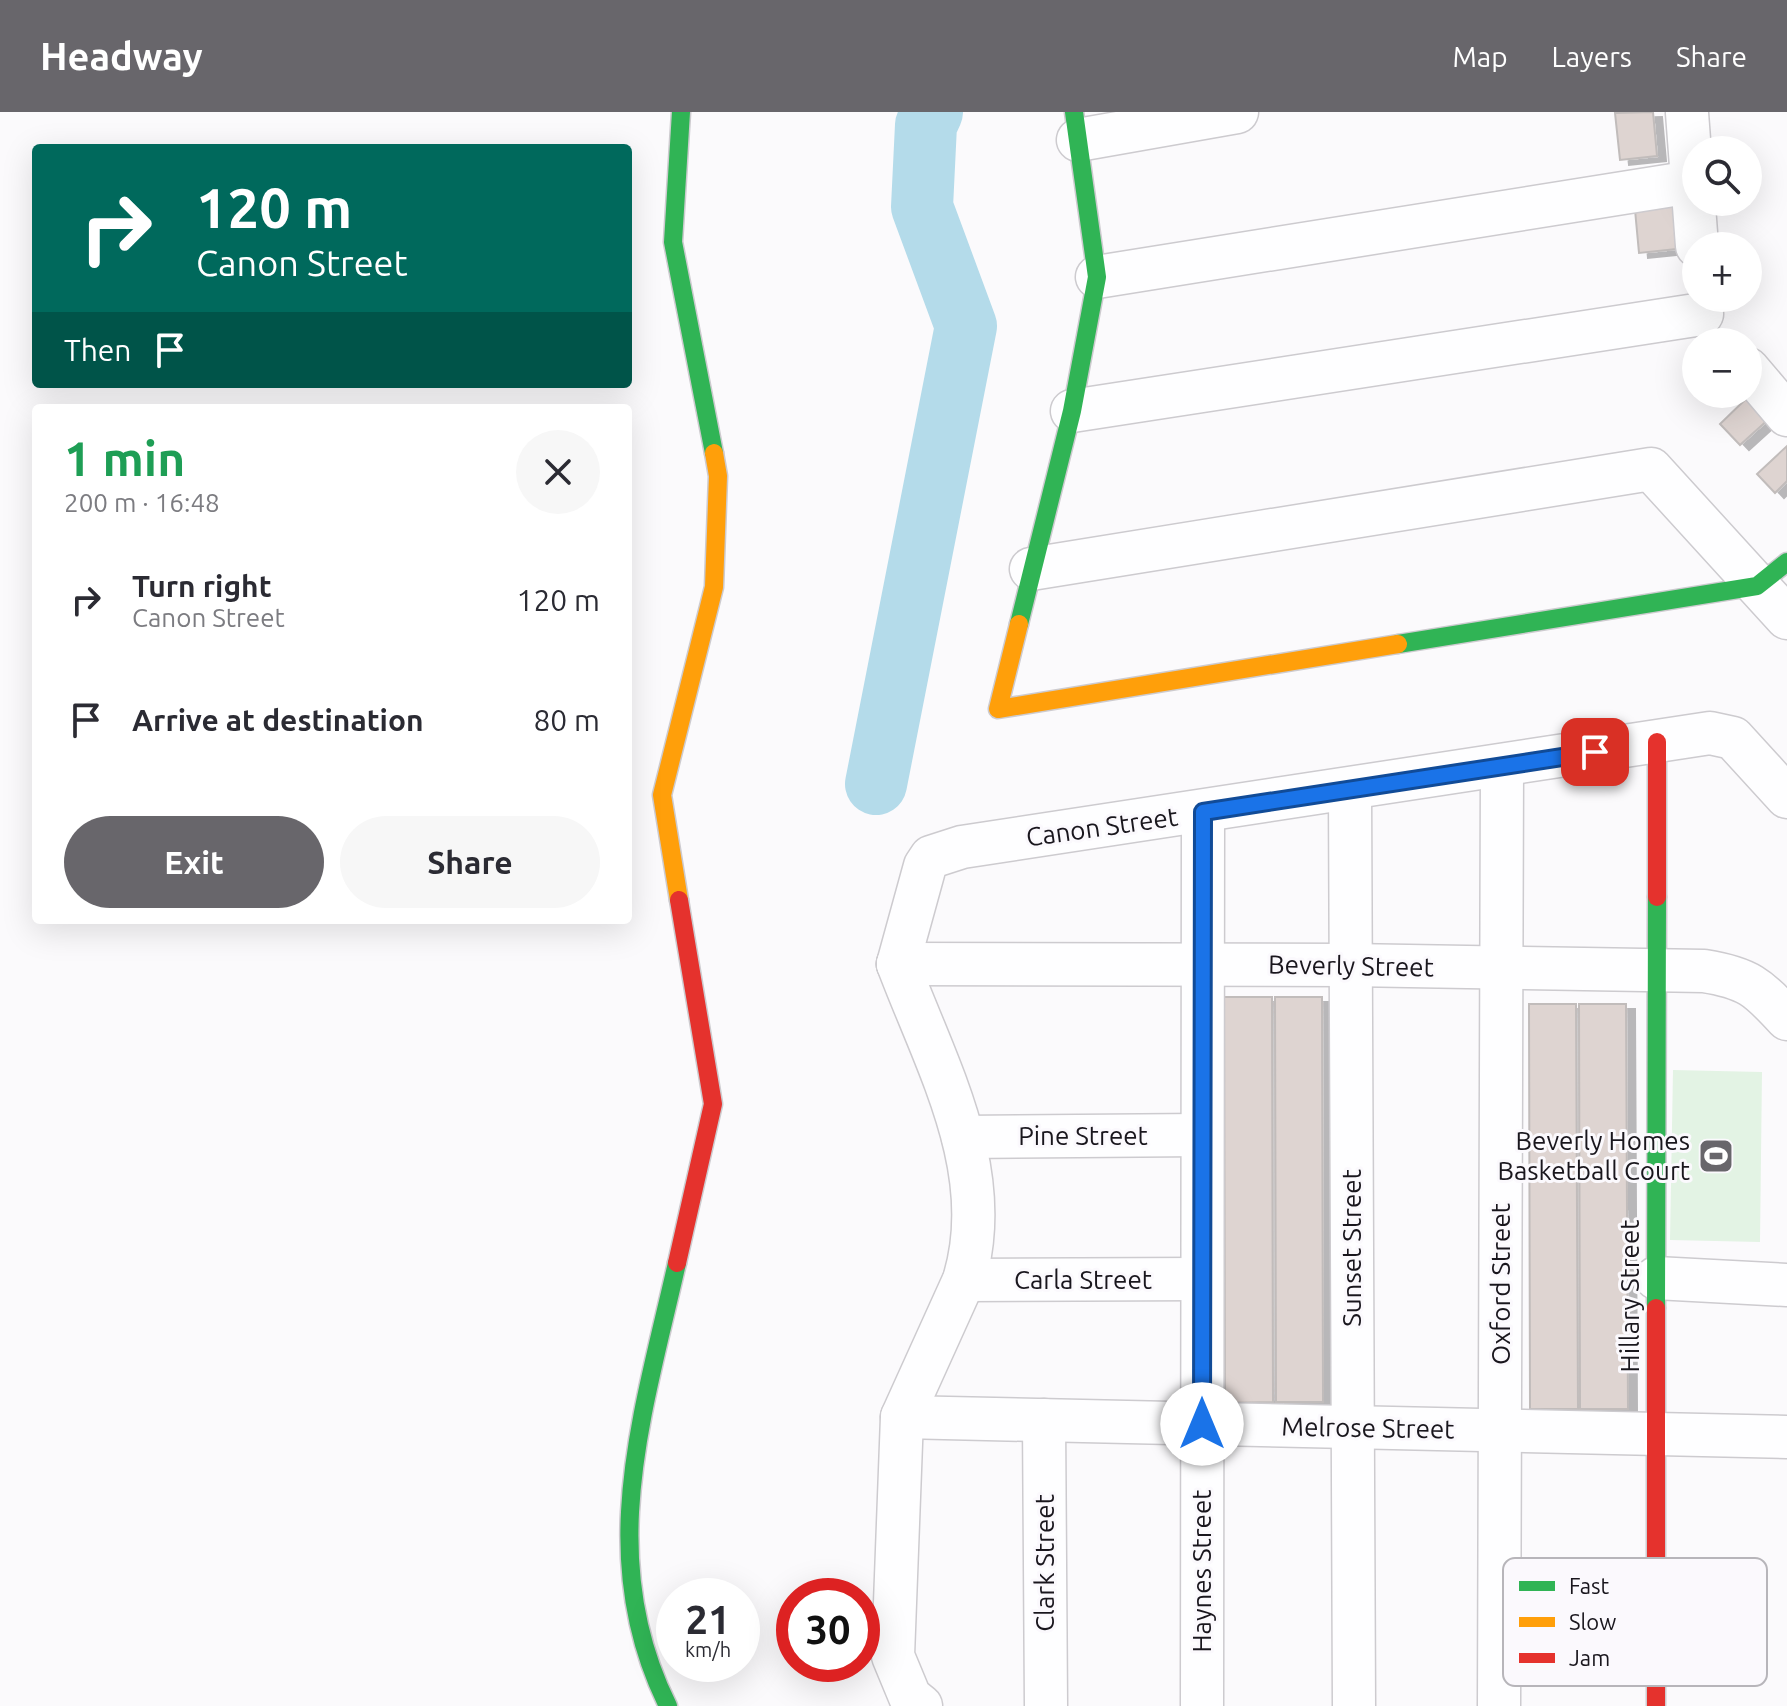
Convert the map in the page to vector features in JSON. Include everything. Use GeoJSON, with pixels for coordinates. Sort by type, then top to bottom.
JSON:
{"type":"FeatureCollection","features":[{"type":"Feature","properties":{"kind":"street"},"geometry":{"type":"LineString","coordinates":[[668,1706],[652,1674],[635,1604],[627,1533],[632,1461],[713,1104],[662,795],[714,587],[718,476],[673,242],[681,112]]}},
{"type":"Feature","properties":{"kind":"street"},"geometry":{"type":"LineString","coordinates":[[1237,112],[1076,126],[1097,277],[1072,411],[998,709],[1772,574]]}},
{"type":"Feature","properties":{"kind":"street"},"geometry":{"type":"LineString","coordinates":[[1690,112],[1691,136]]}},
{"type":"Feature","properties":{"kind":"street"},"geometry":{"type":"LineString","coordinates":[[1097,277],[1682,184]]}},
{"type":"Feature","properties":{"kind":"street"},"geometry":{"type":"LineString","coordinates":[[1072,411],[1709,318]]}},
{"type":"Feature","properties":{"kind":"street"},"geometry":{"type":"LineString","coordinates":[[1762,386],[1787,415]]}},
{"type":"Feature","properties":{"kind":"street"},"geometry":{"type":"LineString","coordinates":[[1031,569],[1651,469],[1772,574],[1787,618]]}},
{"type":"Feature","properties":{"kind":"street","name":"Canon Street"},"geometry":{"type":"LineString","coordinates":[[898,964],[921,880],[931,857],[962,847],[1710,733],[1733,738],[1787,797]]}},
{"type":"Feature","properties":{"kind":"street","name":"Hillary Street"},"geometry":{"type":"LineString","coordinates":[[1656,1558],[1657,742]]}},
{"type":"Feature","properties":{"kind":"street","name":"Oxford Street"},"geometry":{"type":"LineString","coordinates":[[1499,1706],[1502,766]]}},
{"type":"Feature","properties":{"kind":"street","name":"Sunset Street"},"geometry":{"type":"LineString","coordinates":[[1350,790],[1354,1706]]}},
{"type":"Feature","properties":{"kind":"street","name":"Haynes Street"},"geometry":{"type":"LineString","coordinates":[[1202,1706],[1203,812]]}},
{"type":"Feature","properties":{"kind":"street"},"geometry":{"type":"LineString","coordinates":[[898,964],[963,1137],[973,1180],[975,1211],[970,1259],[964,1280],[902,1417],[893,1656],[910,1697],[921,1706]]}},
{"type":"Feature","properties":{"kind":"street","name":"Beverly Street"},"geometry":{"type":"LineString","coordinates":[[898,964],[1350,965],[1656,970],[1738,976],[1765,995],[1787,1019]]}},
{"type":"Feature","properties":{"kind":"street","name":"Pine Street"},"geometry":{"type":"LineString","coordinates":[[963,1137],[1202,1135]]}},
{"type":"Feature","properties":{"kind":"street"},"geometry":{"type":"LineString","coordinates":[[1656,1278],[1787,1285]]}},
{"type":"Feature","properties":{"kind":"street","name":"Carla Street"},"geometry":{"type":"LineString","coordinates":[[964,1280],[1202,1279]]}},
{"type":"Feature","properties":{"kind":"street","name":"Melrose Street"},"geometry":{"type":"LineString","coordinates":[[902,1417],[1787,1437]]}},
{"type":"Feature","properties":{"kind":"street","name":"Clark Street"},"geometry":{"type":"LineString","coordinates":[[1044,1420],[1046,1706]]}},
{"type":"Feature","properties":{"kind":"green space","name":"Beverly Homes Basketball Court"},"geometry":{"type":"Polygon","coordinates":[[[1673,1070],[1762,1072],[1760,1242],[1670,1240],[1673,1070]]]}},
{"type":"Feature","properties":{"kind":"building"},"geometry":{"type":"Polygon","coordinates":[[[1653,112],[1657,156],[1620,160],[1615,113],[1653,112]]]}},
{"type":"Feature","properties":{"kind":"building"},"geometry":{"type":"Polygon","coordinates":[[[1680,195],[1684,232],[1682,248],[1639,253],[1634,199],[1680,195]]]}},
{"type":"Feature","properties":{"kind":"building"},"geometry":{"type":"Polygon","coordinates":[[[1737,408],[1762,408],[1771,417],[1740,445],[1720,424],[1737,408]]]}},
{"type":"Feature","properties":{"kind":"building"},"geometry":{"type":"Polygon","coordinates":[[[1787,446],[1787,481],[1775,493],[1757,474],[1787,446]]]}},
{"type":"Feature","properties":{"kind":"building"},"geometry":{"type":"Polygon","coordinates":[[[1224,997],[1272,997],[1273,1402],[1225,1403],[1224,997]]]}},
{"type":"Feature","properties":{"kind":"building"},"geometry":{"type":"Polygon","coordinates":[[[1275,997],[1322,997],[1323,1402],[1276,1402],[1275,997]]]}},
{"type":"Feature","properties":{"kind":"building"},"geometry":{"type":"Polygon","coordinates":[[[1529,1004],[1576,1004],[1578,1409],[1530,1409],[1529,1004]]]}},
{"type":"Feature","properties":{"kind":"building"},"geometry":{"type":"Polygon","coordinates":[[[1579,1004],[1626,1004],[1628,1409],[1580,1409],[1579,1004]]]}},
{"type":"Feature","properties":{"kind":"waterway"},"geometry":{"type":"LineString","coordinates":[[876,784],[966,326],[922,207],[926,125],[932,112]]}},
{"type":"Feature","properties":{"kind":"traffic: fast"},"geometry":{"type":"LineString","coordinates":[[681,112],[673,242],[714,453]]}},
{"type":"Feature","properties":{"kind":"traffic: fast"},"geometry":{"type":"LineString","coordinates":[[1019,624],[1072,411],[1097,277],[1074,112]]}},
{"type":"Feature","properties":{"kind":"traffic: fast"},"geometry":{"type":"LineString","coordinates":[[1398,644],[1757,586],[1787,562]]}},
{"type":"Feature","properties":{"kind":"traffic: fast"},"geometry":{"type":"LineString","coordinates":[[1656,1308],[1657,897]]}},
{"type":"Feature","properties":{"kind":"traffic: fast"},"geometry":{"type":"LineString","coordinates":[[668,1706],[646,1651],[633,1596],[629,1541],[632,1486],[640,1431],[677,1263]]}},
{"type":"Feature","properties":{"kind":"traffic: slow"},"geometry":{"type":"LineString","coordinates":[[679,900],[662,795],[714,587],[718,476],[714,453]]}},
{"type":"Feature","properties":{"kind":"traffic: slow"},"geometry":{"type":"LineString","coordinates":[[1019,624],[998,709],[1398,644]]}},
{"type":"Feature","properties":{"kind":"traffic: jam"},"geometry":{"type":"LineString","coordinates":[[1657,742],[1657,897]]}},
{"type":"Feature","properties":{"kind":"traffic: jam"},"geometry":{"type":"LineString","coordinates":[[677,1263],[713,1104],[679,900]]}},
{"type":"Feature","properties":{"kind":"traffic: jam"},"geometry":{"type":"LineString","coordinates":[[1656,1308],[1656,1558]]}},
{"type":"Feature","properties":{"kind":"traffic: jam"},"geometry":{"type":"LineString","coordinates":[[1656,1686],[1656,1706]]}},
{"type":"Feature","properties":{"kind":"place","name":"Beverly Homes Basketball Court"},"geometry":{"type":"Point","coordinates":[1716,1156]}},
{"type":"Feature","properties":{"kind":"route"},"geometry":{"type":"LineString","coordinates":[[1202,1424],[1203,812],[1595,752]]}}]}
